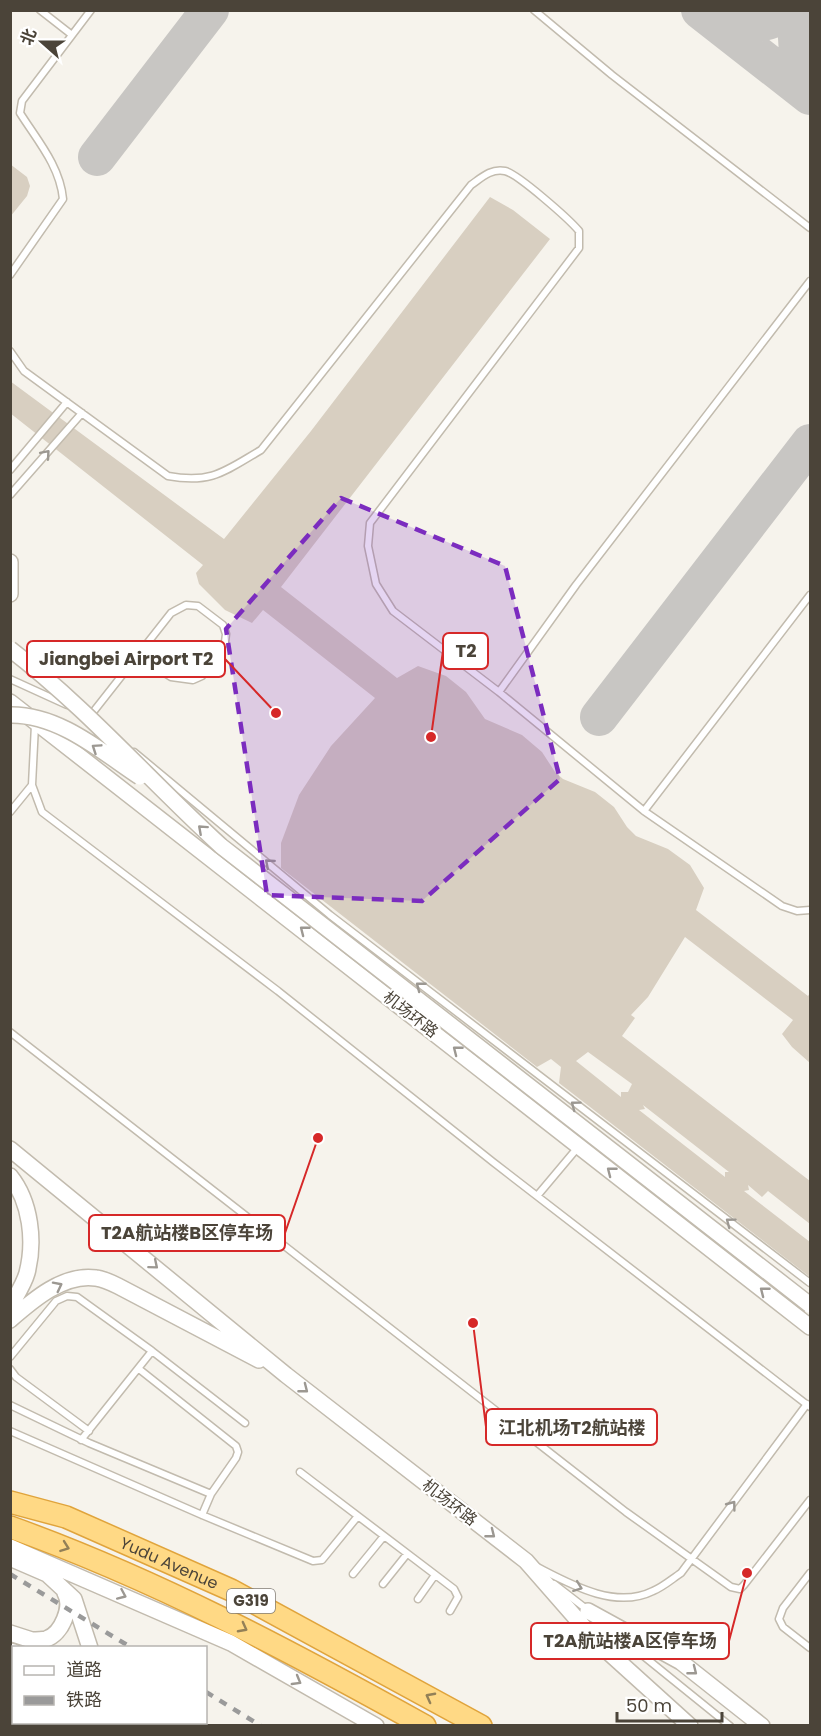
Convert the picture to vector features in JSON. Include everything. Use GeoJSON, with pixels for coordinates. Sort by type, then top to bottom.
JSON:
{"type":"FeatureCollection","features":[{"type":"Feature","properties":{"kind":"highway","name":"Yudu Avenue"},"geometry":{"type":"LineString","coordinates":[[10,1502],[66,1517],[231,1590],[481,1725]]}},
{"type":"Feature","properties":{"kind":"highway","name":"Yudu Avenue"},"geometry":{"type":"LineString","coordinates":[[10,1527],[74,1550],[220,1616],[425,1725]]}},
{"type":"Feature","properties":{"kind":"street"},"geometry":{"type":"LineString","coordinates":[[10,562],[10,594]]}},
{"type":"Feature","properties":{"kind":"street"},"geometry":{"type":"LineString","coordinates":[[10,649],[55,684],[163,792]]}},
{"type":"Feature","properties":{"kind":"street","name":"机场环路"},"geometry":{"type":"LineString","coordinates":[[10,702],[810,1327]]}},
{"type":"Feature","properties":{"kind":"street"},"geometry":{"type":"LineString","coordinates":[[10,714],[21,714],[49,722],[75,734],[163,792]]}},
{"type":"Feature","properties":{"kind":"street","name":"机场环路"},"geometry":{"type":"LineString","coordinates":[[163,792],[221,846],[810,1305]]}},
{"type":"Feature","properties":{"kind":"street","name":"机场环路"},"geometry":{"type":"LineString","coordinates":[[10,1149],[286,1375],[526,1561],[596,1641],[690,1725]]}},
{"type":"Feature","properties":{"kind":"street"},"geometry":{"type":"LineString","coordinates":[[10,1167],[76,1203]]}},
{"type":"Feature","properties":{"kind":"street"},"geometry":{"type":"LineString","coordinates":[[10,1176],[27,1212],[32,1242],[27,1274],[10,1307]]}},
{"type":"Feature","properties":{"kind":"street"},"geometry":{"type":"LineString","coordinates":[[10,1320],[28,1304],[73,1278],[97,1278],[118,1286],[286,1375]]}},
{"type":"Feature","properties":{"kind":"street"},"geometry":{"type":"LineString","coordinates":[[10,1492],[66,1517]]}},
{"type":"Feature","properties":{"kind":"street"},"geometry":{"type":"LineString","coordinates":[[10,1547],[231,1643],[376,1725]]}},
{"type":"Feature","properties":{"kind":"street"},"geometry":{"type":"LineString","coordinates":[[10,1558],[47,1574],[74,1599],[90,1646]]}},
{"type":"Feature","properties":{"kind":"street"},"geometry":{"type":"LineString","coordinates":[[31,1640],[45,1640],[54,1634],[64,1621],[68,1598],[60,1585]]}},
{"type":"Feature","properties":{"kind":"street"},"geometry":{"type":"LineString","coordinates":[[588,1611],[681,1662],[762,1725]]}},
{"type":"Feature","properties":{"kind":"street"},"geometry":{"type":"LineString","coordinates":[[10,1633],[49,1646]]}},
{"type":"Feature","properties":{"kind":"lane"},"geometry":{"type":"LineString","coordinates":[[40,10],[72,35]]}},
{"type":"Feature","properties":{"kind":"lane"},"geometry":{"type":"LineString","coordinates":[[10,275],[63,199],[62,183],[56,170],[20,112],[22,101],[91,10]]}},
{"type":"Feature","properties":{"kind":"lane"},"geometry":{"type":"LineString","coordinates":[[534,10],[612,75],[810,228]]}},
{"type":"Feature","properties":{"kind":"lane"},"geometry":{"type":"LineString","coordinates":[[10,351],[24,371],[168,476],[191,480],[217,476],[261,450],[471,185],[488,172],[505,171],[568,218],[579,231],[579,248],[370,523],[368,546],[376,584],[393,611],[499,692],[644,811],[782,906],[797,911],[810,910]]}},
{"type":"Feature","properties":{"kind":"lane"},"geometry":{"type":"LineString","coordinates":[[499,692],[583,575],[810,281]]}},
{"type":"Feature","properties":{"kind":"lane"},"geometry":{"type":"LineString","coordinates":[[10,470],[67,402]]}},
{"type":"Feature","properties":{"kind":"lane"},"geometry":{"type":"LineString","coordinates":[[10,495],[82,413]]}},
{"type":"Feature","properties":{"kind":"lane"},"geometry":{"type":"LineString","coordinates":[[644,811],[810,595]]}},
{"type":"Feature","properties":{"kind":"lane"},"geometry":{"type":"LineString","coordinates":[[90,717],[171,613],[186,605],[198,606],[223,626],[226,634],[220,651],[202,676],[193,680],[171,677],[139,657]]}},
{"type":"Feature","properties":{"kind":"lane","name":"机场环路"},"geometry":{"type":"LineString","coordinates":[[10,679],[90,717],[248,844],[330,915],[810,1283]]}},
{"type":"Feature","properties":{"kind":"lane"},"geometry":{"type":"LineString","coordinates":[[36,722],[32,785],[42,812],[278,991],[537,1196],[809,1405],[692,1560],[681,1573],[652,1592],[621,1598],[580,1588],[526,1561]]}},
{"type":"Feature","properties":{"kind":"lane"},"geometry":{"type":"LineString","coordinates":[[10,812],[32,785]]}},
{"type":"Feature","properties":{"kind":"lane"},"geometry":{"type":"LineString","coordinates":[[10,1032],[626,1512],[731,1587],[740,1589],[810,1500]]}},
{"type":"Feature","properties":{"kind":"lane"},"geometry":{"type":"LineString","coordinates":[[537,1196],[579,1146]]}},
{"type":"Feature","properties":{"kind":"lane"},"geometry":{"type":"LineString","coordinates":[[10,1357],[47,1310],[62,1298],[71,1296],[86,1302],[245,1423]]}},
{"type":"Feature","properties":{"kind":"lane"},"geometry":{"type":"LineString","coordinates":[[81,1440],[152,1351]]}},
{"type":"Feature","properties":{"kind":"lane"},"geometry":{"type":"LineString","coordinates":[[10,1369],[16,1377],[89,1431]]}},
{"type":"Feature","properties":{"kind":"lane"},"geometry":{"type":"LineString","coordinates":[[139,1369],[236,1446],[238,1452],[236,1458],[211,1494],[202,1515]]}},
{"type":"Feature","properties":{"kind":"lane"},"geometry":{"type":"LineString","coordinates":[[10,1405],[81,1440],[211,1494]]}},
{"type":"Feature","properties":{"kind":"lane"},"geometry":{"type":"LineString","coordinates":[[10,1431],[202,1515],[318,1561],[322,1560],[358,1516]]}},
{"type":"Feature","properties":{"kind":"lane"},"geometry":{"type":"LineString","coordinates":[[300,1472],[457,1593],[457,1600],[450,1611]]}},
{"type":"Feature","properties":{"kind":"lane"},"geometry":{"type":"LineString","coordinates":[[353,1574],[384,1536]]}},
{"type":"Feature","properties":{"kind":"lane"},"geometry":{"type":"LineString","coordinates":[[383,1584],[407,1554]]}},
{"type":"Feature","properties":{"kind":"lane","name":"机场环路"},"geometry":{"type":"LineString","coordinates":[[526,1561],[730,1725]]}},
{"type":"Feature","properties":{"kind":"lane"},"geometry":{"type":"LineString","coordinates":[[810,1574],[783,1608],[779,1619],[783,1627],[810,1648]]}},
{"type":"Feature","properties":{"kind":"lane"},"geometry":{"type":"LineString","coordinates":[[418,1599],[435,1575]]}},
{"type":"Feature","properties":{"kind":"highlighted area"},"geometry":{"type":"Polygon","coordinates":[[[341,498],[505,566],[560,779],[422,901],[267,895],[226,629],[341,498]]]}},
{"type":"Feature","properties":{"kind":"building"},"geometry":{"type":"Polygon","coordinates":[[[10,164],[27,177],[30,186],[27,196],[10,217],[10,164]]]}},
{"type":"Feature","properties":{"kind":"building"},"geometry":{"type":"Polygon","coordinates":[[[490,197],[513,210],[550,239],[281,587],[397,678],[418,666],[446,676],[466,692],[485,719],[522,735],[542,752],[555,772],[563,779],[595,792],[614,807],[636,836],[668,849],[690,865],[704,888],[696,910],[808,996],[810,993],[810,1063],[792,1047],[782,1034],[793,1020],[685,937],[648,997],[631,1015],[635,1018],[622,1036],[810,1181],[810,1224],[768,1191],[762,1197],[748,1185],[749,1190],[744,1191],[810,1242],[810,1277],[559,1083],[561,1067],[551,1059],[537,1067],[281,868],[281,843],[299,795],[331,746],[375,698],[263,610],[252,623],[225,610],[199,584],[196,573],[203,565],[10,413],[10,381],[224,539],[311,431],[490,197]],[[588,1052],[576,1061],[621,1097],[621,1092],[628,1092],[632,1084],[588,1052]],[[643,1105],[645,1109],[639,1110],[725,1177],[725,1172],[729,1172],[643,1105]]]}},
{"type":"Feature","properties":{"kind":"taxiway"},"geometry":{"type":"LineString","coordinates":[[97,157],[210,10]]}},
{"type":"Feature","properties":{"kind":"taxiway"},"geometry":{"type":"LineString","coordinates":[[700,10],[810,96]]}},
{"type":"Feature","properties":{"kind":"taxiway"},"geometry":{"type":"LineString","coordinates":[[711,16],[731,23],[752,24],[772,20],[791,10]]}},
{"type":"Feature","properties":{"kind":"taxiway"},"geometry":{"type":"LineString","coordinates":[[801,10],[797,30],[798,51],[802,71],[810,90]]}},
{"type":"Feature","properties":{"kind":"taxiway"},"geometry":{"type":"LineString","coordinates":[[599,717],[810,443]]}},
{"type":"Feature","properties":{"kind":"railway"},"geometry":{"type":"LineString","coordinates":[[10,1574],[129,1646]]}},
{"type":"Feature","properties":{"kind":"railway"},"geometry":{"type":"LineString","coordinates":[[207,1693],[261,1726]]}},
{"type":"Feature","properties":{"kind":"place","name":"Jiangbei Airport T2"},"geometry":{"type":"Point","coordinates":[276,713]}},
{"type":"Feature","properties":{"kind":"place","name":"T2"},"geometry":{"type":"Point","coordinates":[431,737]}},
{"type":"Feature","properties":{"kind":"place","name":"T2A航站楼B区停车场"},"geometry":{"type":"Point","coordinates":[318,1138]}},
{"type":"Feature","properties":{"kind":"place","name":"江北机场T2航站楼"},"geometry":{"type":"Point","coordinates":[473,1323]}},
{"type":"Feature","properties":{"kind":"place","name":"T2A航站楼A区停车场"},"geometry":{"type":"Point","coordinates":[747,1573]}}]}
